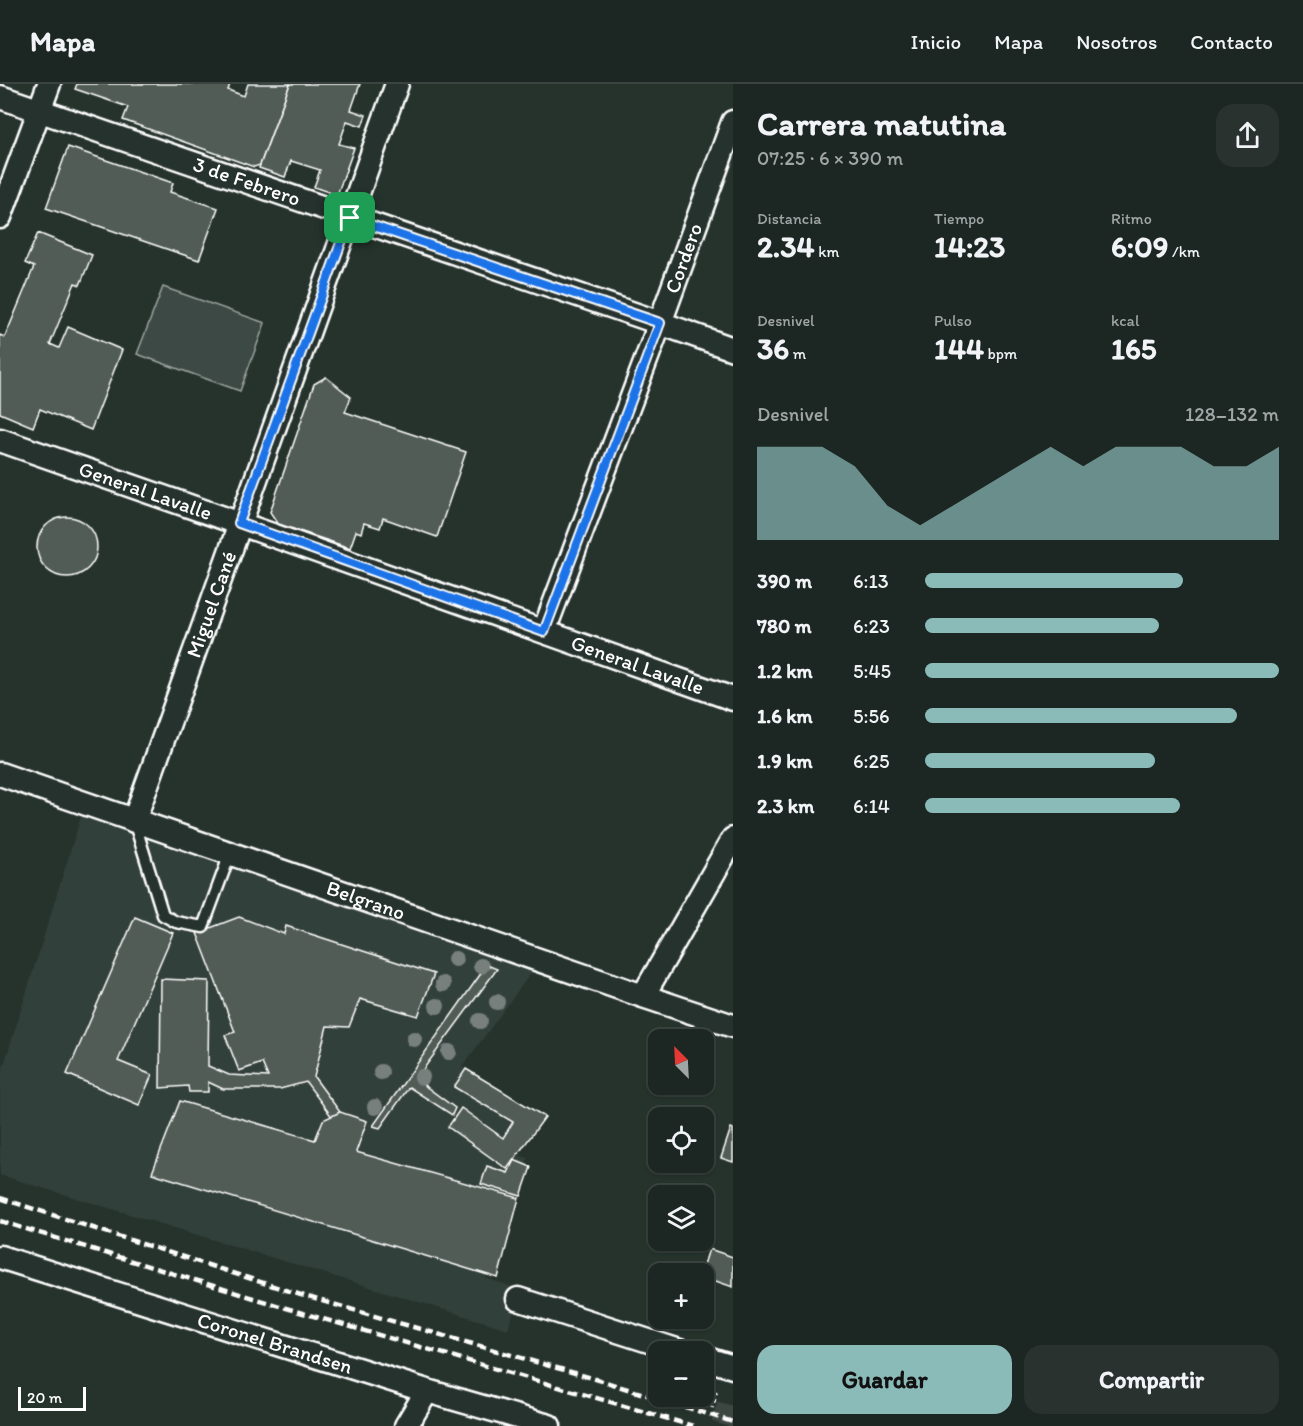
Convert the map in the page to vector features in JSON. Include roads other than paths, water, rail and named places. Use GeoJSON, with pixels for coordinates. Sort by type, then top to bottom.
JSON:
{"type":"FeatureCollection","features":[{"type":"Feature","properties":{"kind":"street"},"geometry":{"type":"LineString","coordinates":[[0,217],[49,84]]}},
{"type":"Feature","properties":{"kind":"street","name":"Miguel Cané"},"geometry":{"type":"LineString","coordinates":[[134,821],[398,84]]}},
{"type":"Feature","properties":{"kind":"street","name":"3 de Febrero"},"geometry":{"type":"LineString","coordinates":[[0,97],[733,349]]}},
{"type":"Feature","properties":{"kind":"street","name":"Cordero"},"geometry":{"type":"LineString","coordinates":[[544,632],[733,122]]}},
{"type":"Feature","properties":{"kind":"street","name":"General Lavalle"},"geometry":{"type":"LineString","coordinates":[[0,440],[733,699]]}},
{"type":"Feature","properties":{"kind":"street","name":"Belgrano"},"geometry":{"type":"LineString","coordinates":[[0,776],[733,1026]]}},
{"type":"Feature","properties":{"kind":"street"},"geometry":{"type":"LineString","coordinates":[[643,996],[733,839]]}},
{"type":"Feature","properties":{"kind":"street","name":"Coronel Brandsen"},"geometry":{"type":"LineString","coordinates":[[0,1257],[427,1391],[549,1426]]}},
{"type":"Feature","properties":{"kind":"street"},"geometry":{"type":"LineString","coordinates":[[518,1299],[649,1341]]}},
{"type":"Feature","properties":{"kind":"street"},"geometry":{"type":"LineString","coordinates":[[714,1361],[733,1367]]}},
{"type":"Feature","properties":{"kind":"street"},"geometry":{"type":"LineString","coordinates":[[406,1426],[427,1391]]}},
{"type":"Feature","properties":{"kind":"lane"},"geometry":{"type":"LineString","coordinates":[[134,821],[163,915],[176,922],[203,927],[231,854]]}},
{"type":"Feature","properties":{"kind":"tunnel"},"geometry":{"type":"LineString","coordinates":[[727,1426],[733,1406]]}},
{"type":"Feature","properties":{"kind":"railway"},"geometry":{"type":"LineString","coordinates":[[0,1198],[301,1295],[599,1380],[733,1422]]}},
{"type":"Feature","properties":{"kind":"railway"},"geometry":{"type":"LineString","coordinates":[[0,1221],[296,1311],[693,1426]]}}]}
